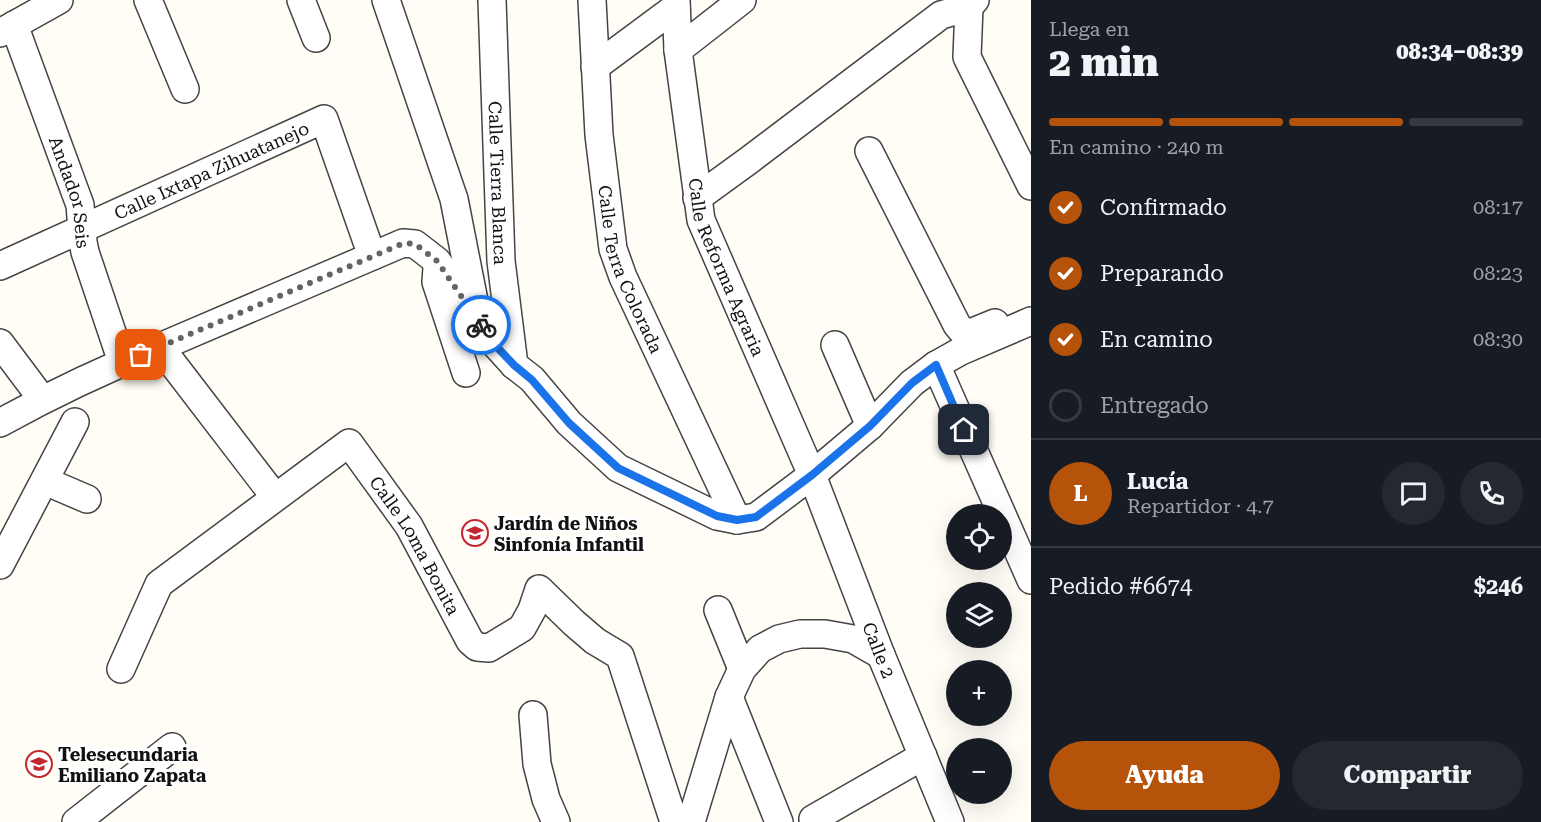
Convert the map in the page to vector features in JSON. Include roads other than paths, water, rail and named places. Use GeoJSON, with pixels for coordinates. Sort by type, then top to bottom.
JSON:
{"type":"FeatureCollection","features":[{"type":"Feature","properties":{"kind":"street"},"geometry":{"type":"LineString","coordinates":[[7,29],[59,0]]}},
{"type":"Feature","properties":{"kind":"street"},"geometry":{"type":"LineString","coordinates":[[148,0],[184,89]]}},
{"type":"Feature","properties":{"kind":"street"},"geometry":{"type":"LineString","coordinates":[[301,0],[316,38]]}},
{"type":"Feature","properties":{"kind":"street"},"geometry":{"type":"LineString","coordinates":[[386,0],[454,199],[478,321]]}},
{"type":"Feature","properties":{"kind":"street","name":"Calle Tierra Blanca"},"geometry":{"type":"LineString","coordinates":[[492,0],[501,261],[514,365]]}},
{"type":"Feature","properties":{"kind":"street","name":"Calle Terra Colorada"},"geometry":{"type":"LineString","coordinates":[[592,0],[599,135],[613,249],[623,278],[737,520]]}},
{"type":"Feature","properties":{"kind":"street"},"geometry":{"type":"LineString","coordinates":[[678,50],[742,0]]}},
{"type":"Feature","properties":{"kind":"street"},"geometry":{"type":"LineString","coordinates":[[698,198],[941,15],[972,3],[967,57],[1031,186]]}},
{"type":"Feature","properties":{"kind":"street"},"geometry":{"type":"LineString","coordinates":[[595,67],[676,4]]}},
{"type":"Feature","properties":{"kind":"street","name":"Calle Reforma Agraria"},"geometry":{"type":"LineString","coordinates":[[676,4],[678,50],[701,220],[812,475]]}},
{"type":"Feature","properties":{"kind":"street","name":"Andador Seis"},"geometry":{"type":"LineString","coordinates":[[7,29],[80,205],[85,252],[122,362]]}},
{"type":"Feature","properties":{"kind":"street","name":"Calle Ixtapa Zihuatanejo"},"geometry":{"type":"LineString","coordinates":[[0,266],[324,119],[372,256]]}},
{"type":"Feature","properties":{"kind":"street"},"geometry":{"type":"LineString","coordinates":[[868,151],[957,325],[963,332],[973,332],[1010,316],[1031,321]]}},
{"type":"Feature","properties":{"kind":"street"},"geometry":{"type":"LineString","coordinates":[[0,423],[42,399],[122,362],[404,243],[415,244],[437,261],[494,344],[532,380],[569,423],[618,468],[717,516],[737,520],[756,517],[812,475],[870,426],[912,383],[936,365],[960,351],[1031,321]]}},
{"type":"Feature","properties":{"kind":"street"},"geometry":{"type":"LineString","coordinates":[[437,261],[436,282],[466,373]]}},
{"type":"Feature","properties":{"kind":"street"},"geometry":{"type":"LineString","coordinates":[[0,343],[42,399]]}},
{"type":"Feature","properties":{"kind":"street"},"geometry":{"type":"LineString","coordinates":[[835,345],[870,426]]}},
{"type":"Feature","properties":{"kind":"street"},"geometry":{"type":"LineString","coordinates":[[160,347],[275,496]]}},
{"type":"Feature","properties":{"kind":"street"},"geometry":{"type":"LineString","coordinates":[[936,365],[1031,580]]}},
{"type":"Feature","properties":{"kind":"street"},"geometry":{"type":"LineString","coordinates":[[0,565],[75,422]]}},
{"type":"Feature","properties":{"kind":"street","name":"Calle Loma Bonita"},"geometry":{"type":"LineString","coordinates":[[121,669],[159,584],[349,443],[409,526],[470,641],[477,647],[489,648],[522,627],[532,610],[539,589],[595,641],[620,656],[674,822]]}},
{"type":"Feature","properties":{"kind":"street","name":"Calle 2"},"geometry":{"type":"LineString","coordinates":[[812,475],[881,655],[953,821]]}},
{"type":"Feature","properties":{"kind":"street"},"geometry":{"type":"LineString","coordinates":[[45,481],[87,499]]}},
{"type":"Feature","properties":{"kind":"street"},"geometry":{"type":"LineString","coordinates":[[718,610],[742,669]]}},
{"type":"Feature","properties":{"kind":"street"},"geometry":{"type":"LineString","coordinates":[[691,822],[729,697],[742,669],[760,649],[779,639],[800,634],[825,634],[853,639],[881,655]]}},
{"type":"Feature","properties":{"kind":"street"},"geometry":{"type":"LineString","coordinates":[[729,697],[779,822]]}},
{"type":"Feature","properties":{"kind":"street"},"geometry":{"type":"LineString","coordinates":[[533,714],[537,764],[546,799],[556,822]]}},
{"type":"Feature","properties":{"kind":"street"},"geometry":{"type":"LineString","coordinates":[[76,822],[172,747]]}},
{"type":"Feature","properties":{"kind":"street"},"geometry":{"type":"LineString","coordinates":[[813,819],[923,756]]}},
{"type":"Feature","properties":{"kind":"place","name":"Jardín de Niños Sinfonía Infantil"},"geometry":{"type":"Point","coordinates":[475,533]}},
{"type":"Feature","properties":{"kind":"place","name":"Telesecundaria Emiliano Zapata"},"geometry":{"type":"Point","coordinates":[39,764]}}]}
